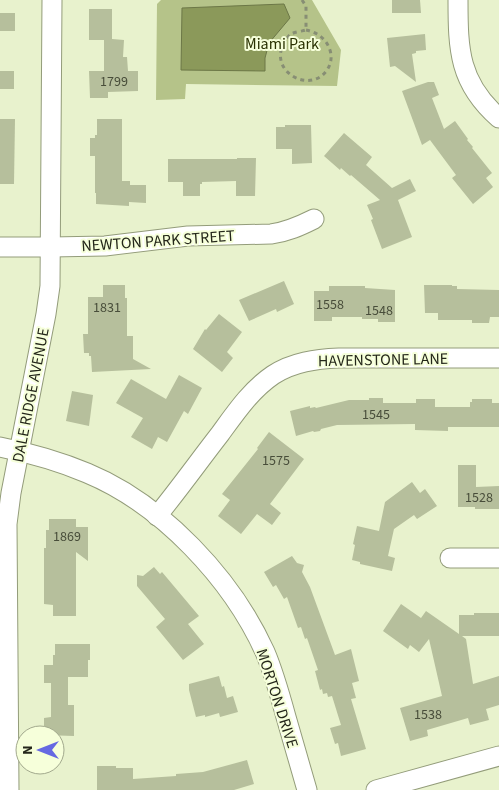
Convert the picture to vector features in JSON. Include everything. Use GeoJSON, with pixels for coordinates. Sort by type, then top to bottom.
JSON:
{"type":"FeatureCollection","features":[{"type":"Feature","properties":{"kind":"street","name":"DALE RIDGE AVENUE"},"geometry":{"type":"LineString","coordinates":[[8,790],[7,524],[10,493],[49,299],[52,0]]}},
{"type":"Feature","properties":{"kind":"street"},"geometry":{"type":"LineString","coordinates":[[458,0],[459,45],[468,80],[487,108],[499,118]]}},
{"type":"Feature","properties":{"kind":"street","name":"NEWTON PARK STREET"},"geometry":{"type":"LineString","coordinates":[[0,247],[105,246],[196,235],[272,234],[291,230],[314,219]]}},
{"type":"Feature","properties":{"kind":"street","name":"HAVENSTONE LANE"},"geometry":{"type":"LineString","coordinates":[[157,516],[256,388],[274,375],[294,365],[316,360],[339,358],[499,358]]}},
{"type":"Feature","properties":{"kind":"street","name":"MORTON DRIVE"},"geometry":{"type":"LineString","coordinates":[[0,447],[44,457],[88,473],[111,484],[157,516],[176,532],[212,569],[231,593],[265,652],[277,684],[307,790]]}},
{"type":"Feature","properties":{"kind":"street"},"geometry":{"type":"LineString","coordinates":[[450,558],[499,558]]}},
{"type":"Feature","properties":{"kind":"street"},"geometry":{"type":"LineString","coordinates":[[376,790],[499,756]]}},
{"type":"Feature","properties":{"kind":"path"},"geometry":{"type":"LineString","coordinates":[[302,0],[306,6],[306,30]]}},
{"type":"Feature","properties":{"kind":"path"},"geometry":{"type":"LineString","coordinates":[[306,30],[316,33],[325,41],[331,56],[331,64],[323,75],[307,81],[291,76],[285,70],[280,54],[285,40],[292,34],[306,30]]}},
{"type":"Feature","properties":{"kind":"green space","name":"Miami Park"},"geometry":{"type":"Polygon","coordinates":[[[161,0],[312,0],[341,50],[337,86],[186,84],[185,99],[156,100],[157,4],[161,0]]]}},
{"type":"Feature","properties":{"kind":"shaded area"},"geometry":{"type":"Polygon","coordinates":[[[284,4],[290,18],[269,43],[265,58],[265,71],[181,70],[182,8],[284,4]]]}},
{"type":"Feature","properties":{"kind":"building"},"geometry":{"type":"Polygon","coordinates":[[[392,0],[420,0],[421,13],[392,13],[392,0]]]}},
{"type":"Feature","properties":{"kind":"building"},"geometry":{"type":"Polygon","coordinates":[[[89,9],[112,9],[112,39],[124,40],[123,57],[127,57],[128,71],[138,71],[138,91],[108,92],[108,98],[90,98],[89,71],[104,71],[104,40],[89,40],[89,9]]]}},
{"type":"Feature","properties":{"kind":"building"},"geometry":{"type":"Polygon","coordinates":[[[0,13],[15,13],[15,31],[0,31],[0,13]]]}},
{"type":"Feature","properties":{"kind":"building"},"geometry":{"type":"Polygon","coordinates":[[[425,34],[426,50],[416,51],[416,53],[412,54],[416,82],[395,66],[390,67],[387,38],[425,34]]]}},
{"type":"Feature","properties":{"kind":"building"},"geometry":{"type":"Polygon","coordinates":[[[0,71],[14,71],[14,89],[0,89],[0,71]]]}},
{"type":"Feature","properties":{"kind":"building"},"geometry":{"type":"Polygon","coordinates":[[[428,82],[434,82],[439,95],[432,98],[444,129],[455,121],[472,148],[492,173],[486,178],[493,187],[473,204],[452,178],[456,175],[430,140],[422,145],[402,91],[428,82]]]}},
{"type":"Feature","properties":{"kind":"building"},"geometry":{"type":"Polygon","coordinates":[[[0,119],[15,119],[14,184],[0,184],[0,119]]]}},
{"type":"Feature","properties":{"kind":"building"},"geometry":{"type":"Polygon","coordinates":[[[97,119],[122,119],[122,181],[130,181],[130,185],[146,185],[146,203],[129,202],[129,206],[96,204],[95,156],[90,156],[90,138],[95,138],[95,135],[97,135],[97,119]]]}},
{"type":"Feature","properties":{"kind":"building"},"geometry":{"type":"Polygon","coordinates":[[[285,125],[311,125],[312,163],[292,164],[292,149],[276,149],[276,127],[285,127],[285,125]]]}},
{"type":"Feature","properties":{"kind":"building"},"geometry":{"type":"Polygon","coordinates":[[[344,133],[372,157],[366,165],[392,188],[410,179],[416,191],[398,200],[412,237],[382,249],[367,205],[380,200],[351,175],[341,168],[340,170],[324,156],[344,133]]]}},
{"type":"Feature","properties":{"kind":"building"},"geometry":{"type":"Polygon","coordinates":[[[256,158],[255,196],[236,196],[236,181],[202,182],[200,184],[200,196],[183,196],[183,182],[168,182],[168,159],[256,158]]]}},
{"type":"Feature","properties":{"kind":"building"},"geometry":{"type":"Polygon","coordinates":[[[284,281],[294,304],[277,312],[276,309],[249,321],[239,300],[284,281]]]}},
{"type":"Feature","properties":{"kind":"building"},"geometry":{"type":"Polygon","coordinates":[[[103,285],[125,285],[127,336],[133,336],[133,359],[151,369],[92,372],[91,356],[89,356],[89,353],[84,353],[83,334],[88,334],[88,297],[103,297],[103,285]]]}},
{"type":"Feature","properties":{"kind":"building"},"geometry":{"type":"Polygon","coordinates":[[[424,285],[452,285],[457,286],[457,289],[499,290],[499,317],[490,317],[489,323],[472,323],[472,320],[438,320],[438,313],[425,313],[424,285]]]}},
{"type":"Feature","properties":{"kind":"building"},"geometry":{"type":"Polygon","coordinates":[[[329,286],[365,286],[365,288],[395,290],[395,322],[378,322],[378,319],[362,319],[362,317],[332,317],[332,321],[314,321],[314,291],[329,291],[329,286]]]}},
{"type":"Feature","properties":{"kind":"building"},"geometry":{"type":"Polygon","coordinates":[[[219,314],[242,332],[227,352],[233,358],[222,372],[193,349],[205,329],[219,314]]]}},
{"type":"Feature","properties":{"kind":"building"},"geometry":{"type":"Polygon","coordinates":[[[179,375],[202,388],[188,414],[184,411],[167,442],[158,437],[152,449],[131,437],[143,418],[116,403],[131,379],[166,399],[179,375]]]}},
{"type":"Feature","properties":{"kind":"building"},"geometry":{"type":"Polygon","coordinates":[[[72,391],[93,395],[89,426],[66,421],[72,391]]]}},
{"type":"Feature","properties":{"kind":"building"},"geometry":{"type":"Polygon","coordinates":[[[369,398],[383,398],[383,403],[416,403],[416,399],[435,399],[435,407],[470,407],[472,399],[492,399],[492,403],[499,403],[499,427],[448,427],[448,431],[415,430],[415,424],[337,425],[296,436],[290,411],[310,406],[310,408],[316,408],[349,400],[369,400],[369,398]]]}},
{"type":"Feature","properties":{"kind":"building"},"geometry":{"type":"Polygon","coordinates":[[[269,432],[304,459],[270,504],[281,513],[272,525],[257,514],[241,534],[218,516],[230,500],[222,494],[258,449],[269,432]]]}},
{"type":"Feature","properties":{"kind":"building"},"geometry":{"type":"Polygon","coordinates":[[[458,465],[476,465],[476,487],[499,486],[499,509],[458,507],[458,465]]]}},
{"type":"Feature","properties":{"kind":"building"},"geometry":{"type":"Polygon","coordinates":[[[412,482],[420,493],[425,489],[437,506],[417,519],[414,515],[394,529],[388,556],[395,558],[392,571],[360,564],[360,562],[352,560],[357,526],[379,531],[385,502],[412,482]]]}},
{"type":"Feature","properties":{"kind":"building"},"geometry":{"type":"Polygon","coordinates":[[[49,519],[76,519],[76,527],[88,527],[88,561],[76,552],[76,616],[53,616],[53,605],[44,604],[44,548],[46,548],[46,530],[49,530],[49,519]]]}},
{"type":"Feature","properties":{"kind":"building"},"geometry":{"type":"Polygon","coordinates":[[[292,556],[297,563],[304,565],[302,572],[310,587],[335,655],[351,649],[359,681],[352,683],[356,698],[351,699],[366,749],[341,756],[338,743],[335,744],[330,728],[341,725],[332,696],[328,697],[327,693],[323,694],[322,689],[320,690],[315,671],[318,670],[307,638],[305,639],[301,627],[298,628],[287,597],[284,599],[276,585],[273,587],[264,572],[292,556]]]}},
{"type":"Feature","properties":{"kind":"building"},"geometry":{"type":"Polygon","coordinates":[[[154,567],[160,574],[162,572],[199,616],[188,624],[204,644],[183,660],[156,627],[165,619],[137,586],[137,575],[143,576],[154,567]]]}},
{"type":"Feature","properties":{"kind":"building"},"geometry":{"type":"Polygon","coordinates":[[[401,604],[421,618],[426,611],[459,634],[459,615],[499,613],[499,636],[462,636],[466,639],[473,684],[499,676],[499,705],[486,709],[489,720],[470,725],[468,718],[427,730],[428,736],[410,741],[400,708],[442,696],[429,639],[419,652],[410,645],[408,649],[383,631],[401,604]]]}},
{"type":"Feature","properties":{"kind":"building"},"geometry":{"type":"Polygon","coordinates":[[[55,644],[90,644],[88,677],[68,677],[68,705],[74,705],[74,736],[65,736],[65,725],[44,725],[44,718],[51,717],[51,683],[44,683],[44,665],[53,665],[53,655],[55,655],[55,644]]]}},
{"type":"Feature","properties":{"kind":"building"},"geometry":{"type":"Polygon","coordinates":[[[219,676],[227,698],[233,696],[238,712],[220,717],[219,713],[205,717],[205,715],[196,717],[189,684],[219,676]]]}},
{"type":"Feature","properties":{"kind":"building"},"geometry":{"type":"Polygon","coordinates":[[[247,760],[254,784],[234,790],[97,790],[97,766],[133,768],[133,779],[203,772],[247,760]]]}}]}
